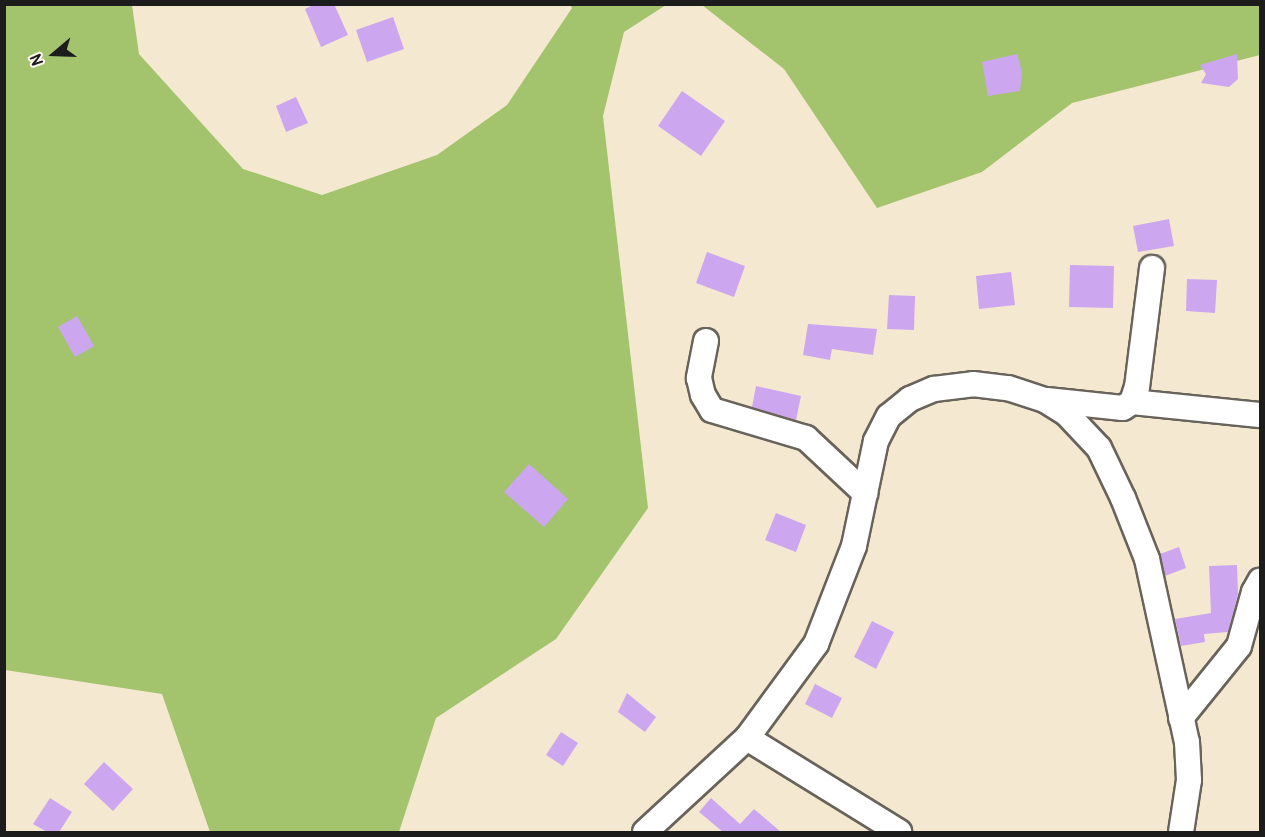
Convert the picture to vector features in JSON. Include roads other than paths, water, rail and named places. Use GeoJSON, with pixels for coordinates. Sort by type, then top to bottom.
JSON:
{"type":"FeatureCollection","features":[{"type":"Feature","properties":{"kind":"street"},"geometry":{"type":"LineString","coordinates":[[645,832],[747,738],[816,644],[854,546],[876,441],[889,416],[910,399],[934,389],[973,384],[1008,388],[1045,400],[1123,408],[1132,402],[1137,387],[1152,268]]}},
{"type":"Feature","properties":{"kind":"street"},"geometry":{"type":"LineString","coordinates":[[706,341],[699,378],[712,410],[806,438],[865,493]]}},
{"type":"Feature","properties":{"kind":"street"},"geometry":{"type":"LineString","coordinates":[[1045,400],[1066,413],[1099,448],[1148,559],[1181,718],[1189,780],[1181,832]]}},
{"type":"Feature","properties":{"kind":"street"},"geometry":{"type":"LineString","coordinates":[[1132,402],[1260,415]]}},
{"type":"Feature","properties":{"kind":"street"},"geometry":{"type":"LineString","coordinates":[[1181,718],[1239,646],[1254,592],[1260,581]]}},
{"type":"Feature","properties":{"kind":"street"},"geometry":{"type":"LineString","coordinates":[[747,738],[899,832]]}}]}
